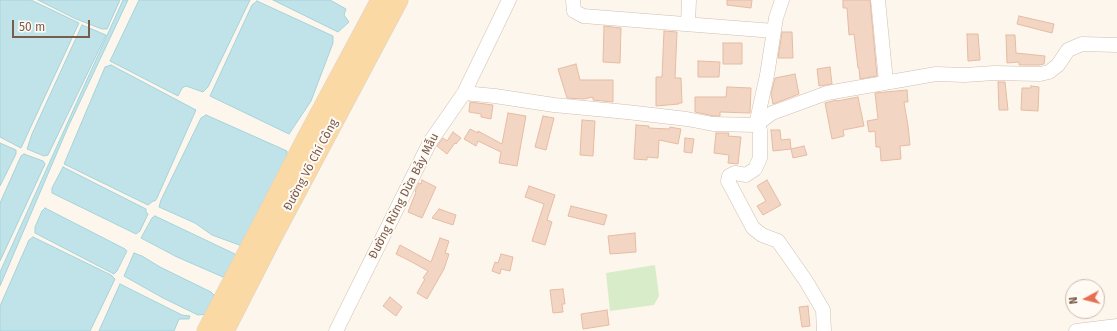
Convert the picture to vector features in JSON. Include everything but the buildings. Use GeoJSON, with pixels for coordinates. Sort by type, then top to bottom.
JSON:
{"type":"FeatureCollection","features":[{"type":"Feature","properties":{"kind":"main road","name":"Đường Võ Chí Công"},"geometry":{"type":"LineString","coordinates":[[206,331],[302,145],[380,0]]}},
{"type":"Feature","properties":{"kind":"main road","name":"Đường Võ Chí Công"},"geometry":{"type":"LineString","coordinates":[[225,331],[272,239],[399,0]]}},
{"type":"Feature","properties":{"kind":"street","name":"Đường Rừng Dừa Bảy Mẫu"},"geometry":{"type":"LineString","coordinates":[[336,331],[430,142],[464,93],[509,0]]}},
{"type":"Feature","properties":{"kind":"street"},"geometry":{"type":"LineString","coordinates":[[572,0],[574,11],[583,16],[774,31]]}},
{"type":"Feature","properties":{"kind":"street"},"geometry":{"type":"LineString","coordinates":[[688,24],[689,0]]}},
{"type":"Feature","properties":{"kind":"street"},"geometry":{"type":"LineString","coordinates":[[756,125],[767,75],[776,18],[782,0]]}},
{"type":"Feature","properties":{"kind":"street"},"geometry":{"type":"LineString","coordinates":[[878,0],[886,82]]}},
{"type":"Feature","properties":{"kind":"street"},"geometry":{"type":"LineString","coordinates":[[464,93],[496,96],[554,105],[687,119],[714,124],[756,125],[772,113],[828,93],[936,74],[1040,74],[1049,72],[1058,65],[1068,50],[1082,44],[1117,45]]}},
{"type":"Feature","properties":{"kind":"street"},"geometry":{"type":"LineString","coordinates":[[756,125],[760,130],[760,158],[755,169],[746,175],[735,173],[729,176],[728,181],[753,228],[762,235],[778,241],[806,281],[823,310],[824,331]]}},
{"type":"Feature","properties":{"kind":"street"},"geometry":{"type":"LineString","coordinates":[[1076,331],[1117,326]]}},
{"type":"Feature","properties":{"kind":"green space"},"geometry":{"type":"Polygon","coordinates":[[[655,265],[659,296],[654,305],[610,311],[606,273],[655,265]]]}},
{"type":"Feature","properties":{"kind":"water"},"geometry":{"type":"Polygon","coordinates":[[[0,0],[31,0],[79,23],[21,148],[0,137],[0,0]]]}},
{"type":"Feature","properties":{"kind":"water"},"geometry":{"type":"Polygon","coordinates":[[[38,0],[120,0],[107,29],[102,29],[76,19],[38,0]]]}},
{"type":"Feature","properties":{"kind":"water"},"geometry":{"type":"Polygon","coordinates":[[[123,0],[128,0],[68,127],[0,286],[0,272],[123,0]]]}},
{"type":"Feature","properties":{"kind":"water"},"geometry":{"type":"Polygon","coordinates":[[[139,0],[250,0],[208,87],[203,92],[186,86],[182,88],[178,96],[110,61],[139,0]]]}},
{"type":"Feature","properties":{"kind":"water"},"geometry":{"type":"Polygon","coordinates":[[[273,0],[330,0],[346,9],[344,15],[349,22],[338,32],[273,0]]]}},
{"type":"Feature","properties":{"kind":"water"},"geometry":{"type":"Polygon","coordinates":[[[257,1],[333,36],[333,43],[311,101],[289,134],[210,96],[252,5],[257,1]]]}},
{"type":"Feature","properties":{"kind":"water"},"geometry":{"type":"Polygon","coordinates":[[[82,25],[106,35],[48,155],[44,156],[27,149],[32,134],[82,25]]]}},
{"type":"Feature","properties":{"kind":"water"},"geometry":{"type":"Polygon","coordinates":[[[111,65],[196,110],[157,198],[148,205],[64,164],[105,67],[111,65]]]}},
{"type":"Feature","properties":{"kind":"water"},"geometry":{"type":"Polygon","coordinates":[[[206,115],[287,151],[287,159],[242,246],[212,235],[195,223],[159,207],[201,118],[206,115]]]}},
{"type":"Feature","properties":{"kind":"water"},"geometry":{"type":"Polygon","coordinates":[[[0,143],[16,150],[16,154],[0,186],[0,143]]]}},
{"type":"Feature","properties":{"kind":"water"},"geometry":{"type":"Polygon","coordinates":[[[24,154],[43,161],[45,164],[0,261],[0,203],[21,156],[24,154]]]}},
{"type":"Feature","properties":{"kind":"water"},"geometry":{"type":"Polygon","coordinates":[[[63,167],[146,209],[148,214],[140,231],[136,234],[52,193],[52,188],[63,167]]]}},
{"type":"Feature","properties":{"kind":"water"},"geometry":{"type":"Polygon","coordinates":[[[45,208],[125,249],[127,251],[117,271],[114,274],[35,233],[35,227],[42,211],[45,208]]]}},
{"type":"Feature","properties":{"kind":"water"},"geometry":{"type":"Polygon","coordinates":[[[155,216],[235,254],[237,256],[230,275],[223,277],[177,257],[141,238],[152,218],[155,216]]]}},
{"type":"Feature","properties":{"kind":"water"},"geometry":{"type":"Polygon","coordinates":[[[33,237],[111,275],[115,279],[90,331],[0,331],[0,306],[29,240],[33,237]]]}},
{"type":"Feature","properties":{"kind":"water"},"geometry":{"type":"Polygon","coordinates":[[[134,253],[211,292],[214,295],[207,314],[198,315],[163,298],[124,276],[134,253]]]}},
{"type":"Feature","properties":{"kind":"water"},"geometry":{"type":"Polygon","coordinates":[[[120,284],[182,315],[190,316],[189,319],[179,319],[174,331],[99,331],[120,284]]]}}]}
